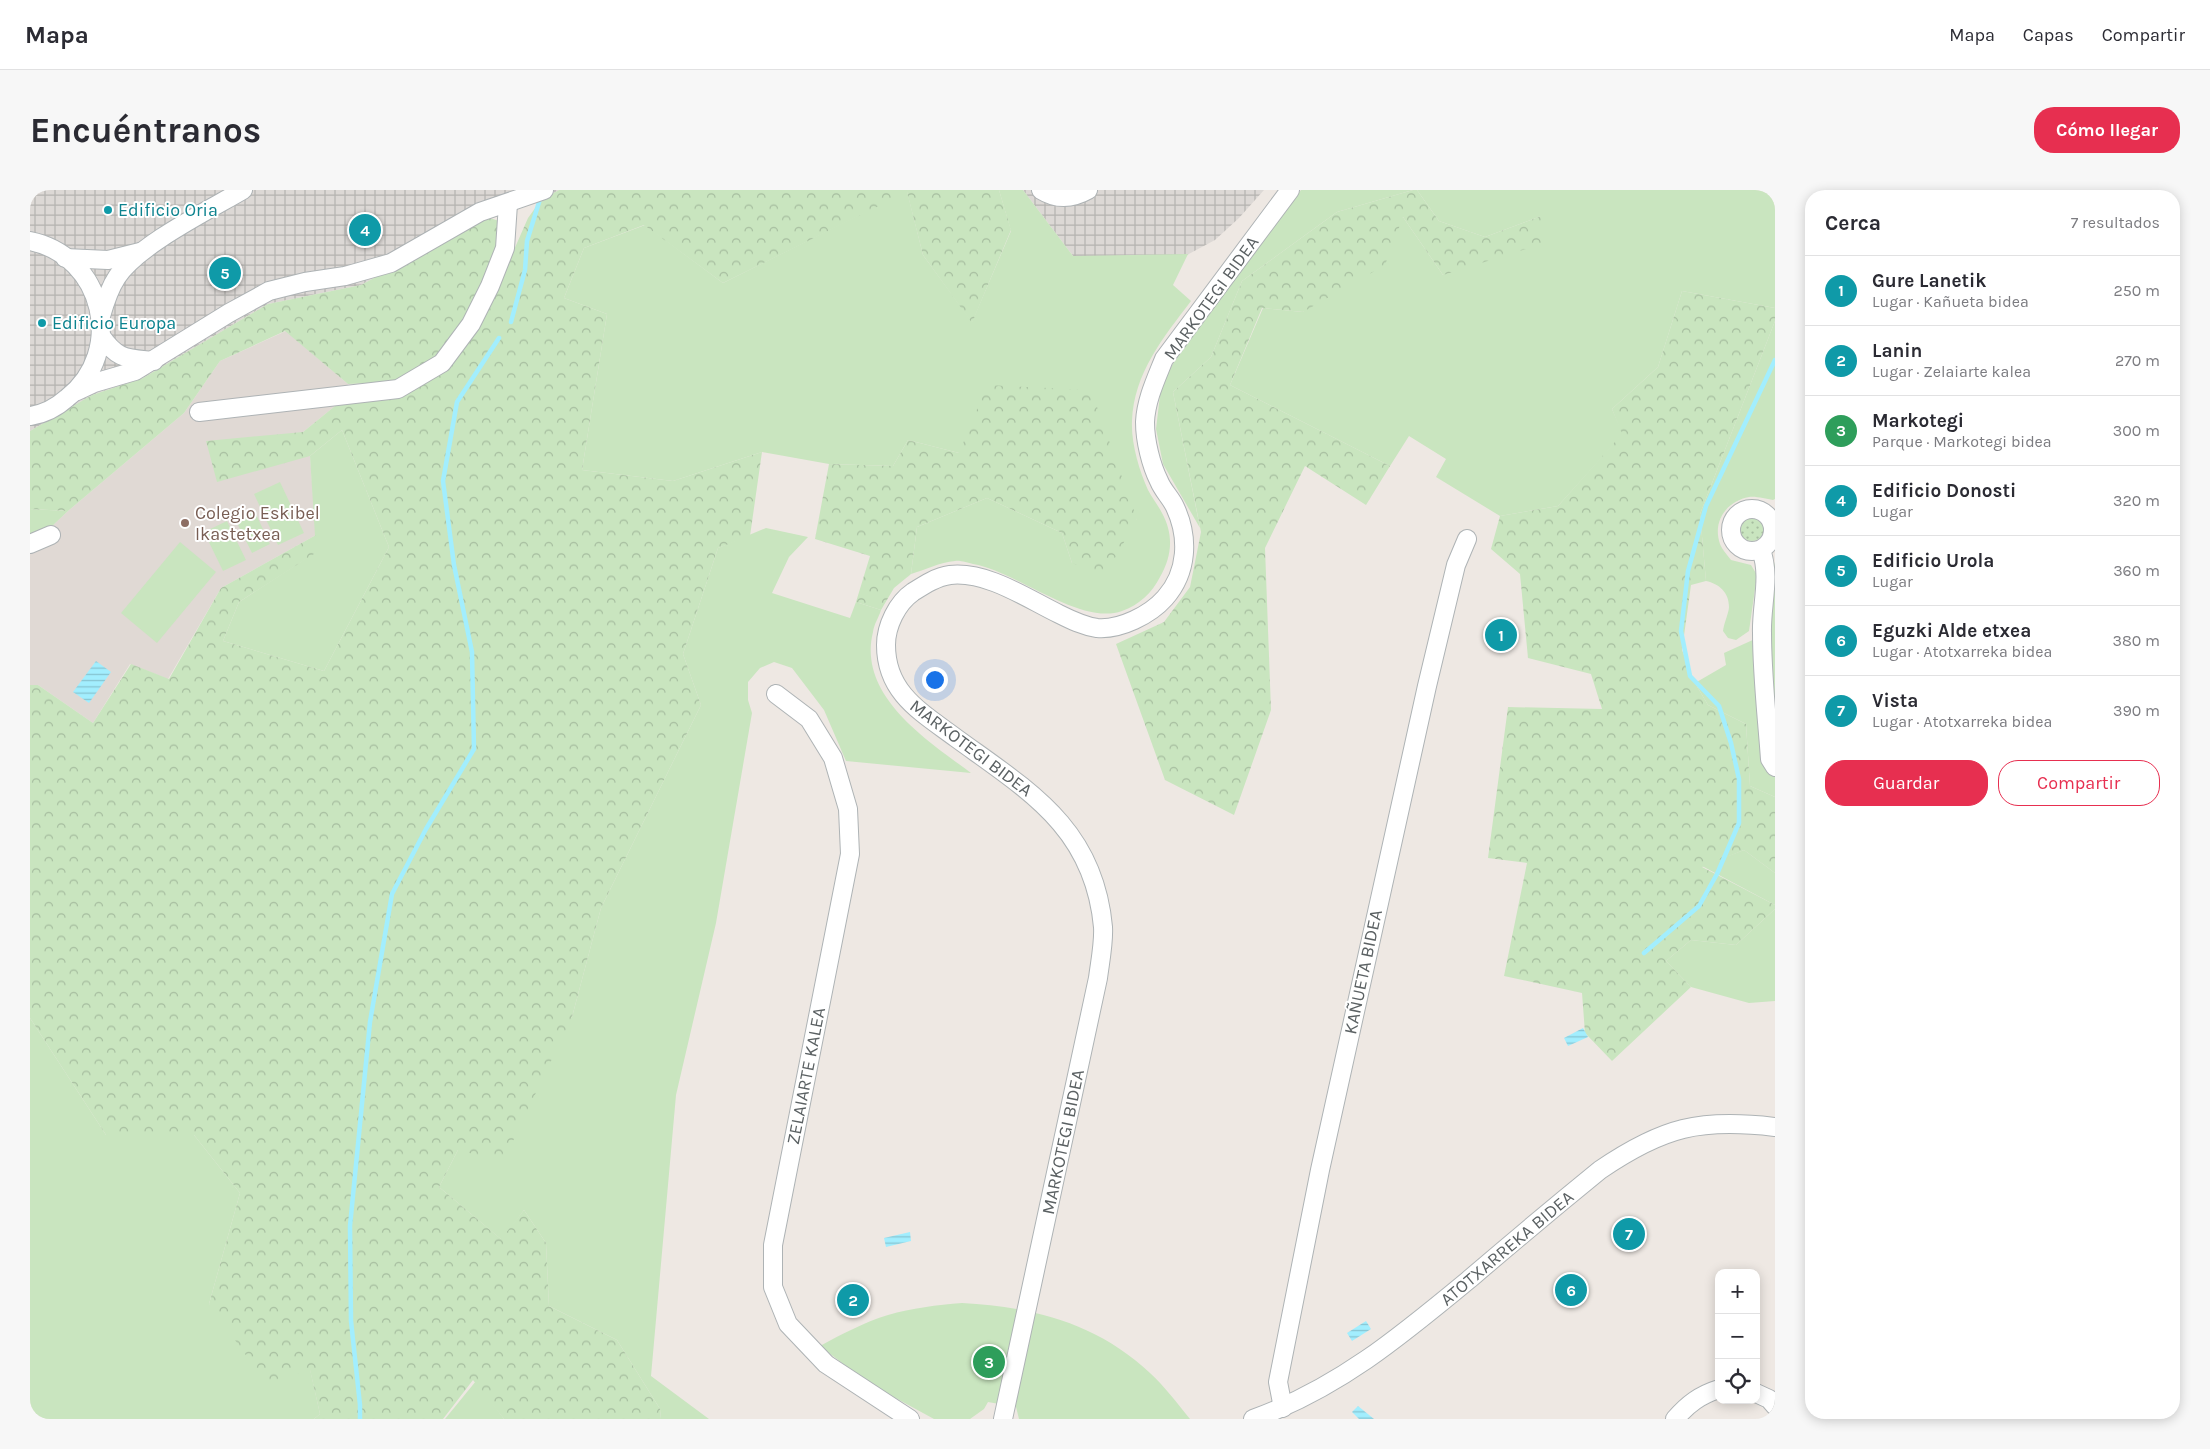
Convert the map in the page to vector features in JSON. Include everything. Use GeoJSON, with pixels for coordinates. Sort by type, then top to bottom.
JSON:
{"type":"FeatureCollection","features":[{"type":"Feature","properties":{"kind":"street"},"geometry":{"type":"LineString","coordinates":[[100,317],[108,293],[118,275],[141,252],[243,190]]}},
{"type":"Feature","properties":{"kind":"street"},"geometry":{"type":"LineString","coordinates":[[77,391],[135,371],[229,313],[269,292],[305,282],[345,276],[391,263],[480,212],[508,204],[544,190]]}},
{"type":"Feature","properties":{"kind":"street"},"geometry":{"type":"LineString","coordinates":[[1041,190],[1051,196],[1070,198],[1088,190]]}},
{"type":"Feature","properties":{"kind":"street","name":"MARKOTEGI BIDEA"},"geometry":{"type":"LineString","coordinates":[[1003,1419],[1098,978],[1103,930],[1097,891],[1082,851],[1051,811],[1020,784],[913,707],[898,688],[887,666],[886,642],[892,617],[909,595],[928,582],[948,575],[973,576],[1001,586],[1077,623],[1099,628],[1123,624],[1147,614],[1166,598],[1179,575],[1185,551],[1183,526],[1174,504],[1159,482],[1149,450],[1145,422],[1151,390],[1164,359],[1290,190]]}},
{"type":"Feature","properties":{"kind":"street"},"geometry":{"type":"LineString","coordinates":[[199,412],[398,390],[442,363],[471,324],[490,286],[505,248],[508,204]]}},
{"type":"Feature","properties":{"kind":"street"},"geometry":{"type":"LineString","coordinates":[[30,241],[55,250],[74,264],[91,285],[100,317],[101,336],[97,356],[89,375],[77,391],[58,405],[30,416]]}},
{"type":"Feature","properties":{"kind":"street"},"geometry":{"type":"LineString","coordinates":[[65,258],[108,260],[141,252]]}},
{"type":"Feature","properties":{"kind":"street"},"geometry":{"type":"LineString","coordinates":[[101,336],[111,350],[124,358],[154,361]]}},
{"type":"Feature","properties":{"kind":"street"},"geometry":{"type":"LineString","coordinates":[[1749,509],[1762,511],[1772,518],[1773,533],[1771,540],[1761,550],[1752,552],[1739,547],[1734,542],[1731,527],[1737,516],[1749,509]]}},
{"type":"Feature","properties":{"kind":"street"},"geometry":{"type":"LineString","coordinates":[[30,544],[51,535]]}},
{"type":"Feature","properties":{"kind":"street","name":"KAÑUETA BIDEA"},"geometry":{"type":"LineString","coordinates":[[1283,1408],[1278,1382],[1320,1170],[1427,686],[1456,565],[1467,539]]}},
{"type":"Feature","properties":{"kind":"street"},"geometry":{"type":"LineString","coordinates":[[1761,550],[1766,562],[1762,631],[1763,669],[1770,759],[1775,767]]}},
{"type":"Feature","properties":{"kind":"street","name":"ZELAIARTE KALEA"},"geometry":{"type":"LineString","coordinates":[[776,694],[808,719],[833,758],[848,809],[850,854],[773,1245],[773,1287],[788,1324],[826,1364],[910,1419]]}},
{"type":"Feature","properties":{"kind":"street","name":"ATOTXARREKA BIDEA"},"geometry":{"type":"LineString","coordinates":[[1253,1419],[1283,1408],[1337,1380],[1412,1326],[1600,1170],[1626,1152],[1658,1136],[1694,1125],[1740,1123],[1775,1127]]}},
{"type":"Feature","properties":{"kind":"street"},"geometry":{"type":"LineString","coordinates":[[1675,1419],[1685,1407],[1702,1394],[1715,1390]]}},
{"type":"Feature","properties":{"kind":"street"},"geometry":{"type":"LineString","coordinates":[[1760,1395],[1769,1399],[1775,1406]]}},
{"type":"Feature","properties":{"kind":"shaded area"},"geometry":{"type":"Polygon","coordinates":[[[36,190],[559,190],[541,200],[487,217],[361,285],[268,304],[143,378],[92,395],[30,431],[30,194],[36,190]]]}},
{"type":"Feature","properties":{"kind":"shaded area"},"geometry":{"type":"Polygon","coordinates":[[[1023,190],[1264,190],[1239,218],[1215,240],[1185,256],[1073,256],[1023,190]]]}},
{"type":"Feature","properties":{"kind":"shaded area","name":"Colegio Eskibel Ikastetxea"},"geometry":{"type":"Polygon","coordinates":[[[286,331],[348,384],[335,406],[303,432],[310,456],[316,535],[221,588],[168,679],[130,664],[93,723],[38,685],[30,685],[30,547],[68,511],[184,413],[220,361],[286,331]]]}},
{"type":"Feature","properties":{"kind":"green space"},"geometry":{"type":"Polygon","coordinates":[[[559,190],[999,190],[1011,230],[972,323],[923,255],[907,192],[723,283],[644,225],[584,248],[564,298],[607,314],[582,470],[673,481],[762,452],[750,536],[718,548],[683,654],[701,705],[601,908],[572,1017],[503,1162],[458,1150],[439,1187],[501,1239],[524,1210],[546,1243],[549,1306],[617,1340],[660,1409],[661,1419],[504,1419],[473,1380],[443,1419],[314,1419],[320,1414],[310,1370],[266,1383],[209,1304],[240,1193],[194,1135],[106,1135],[30,1018],[30,685],[38,685],[93,723],[131,664],[169,679],[221,588],[316,535],[317,552],[239,602],[223,641],[324,671],[389,547],[342,430],[310,456],[217,482],[206,441],[303,432],[335,406],[401,397],[447,369],[480,327],[528,218],[541,200],[559,190]]]}},
{"type":"Feature","properties":{"kind":"green space"},"geometry":{"type":"Polygon","coordinates":[[[999,190],[1023,190],[1073,256],[1188,254],[1173,285],[1191,301],[1152,357],[1138,387],[1134,404],[1132,429],[1136,456],[1148,490],[1166,521],[1170,537],[1169,553],[1164,569],[1157,583],[1139,602],[1122,611],[1105,614],[1087,611],[1068,605],[1009,576],[959,561],[944,563],[911,574],[917,527],[987,498],[1062,533],[1072,563],[1137,519],[959,453],[908,440],[893,466],[829,464],[762,452],[673,481],[582,470],[607,314],[564,298],[584,248],[645,225],[723,283],[907,191],[923,255],[972,322],[1011,231],[999,190]]]}},
{"type":"Feature","properties":{"kind":"green space"},"geometry":{"type":"Polygon","coordinates":[[[1301,190],[1413,190],[1337,212],[1242,281],[1211,357],[1173,392],[1200,528],[1163,464],[1156,429],[1161,387],[1178,354],[1301,190]]]}},
{"type":"Feature","properties":{"kind":"green space"},"geometry":{"type":"Polygon","coordinates":[[[1417,190],[1775,190],[1775,308],[1682,291],[1658,367],[1612,409],[1623,434],[1558,506],[1500,516],[1436,477],[1446,459],[1409,436],[1390,466],[1230,385],[1263,308],[1303,312],[1403,217],[1443,275],[1541,216],[1485,237],[1439,221],[1417,190]]]}},
{"type":"Feature","properties":{"kind":"green space"},"geometry":{"type":"Polygon","coordinates":[[[1417,190],[1439,221],[1485,237],[1541,216],[1542,244],[1443,275],[1403,217],[1385,265],[1303,312],[1262,308],[1230,385],[1390,466],[1366,505],[1305,466],[1265,548],[1271,710],[1234,815],[1165,780],[1116,644],[1164,622],[1190,587],[1201,532],[1173,392],[1211,357],[1242,281],[1337,212],[1417,190]]]}},
{"type":"Feature","properties":{"kind":"green space"},"geometry":{"type":"Polygon","coordinates":[[[487,217],[499,221],[500,248],[467,320],[440,356],[397,382],[348,384],[285,331],[220,361],[184,413],[68,511],[30,509],[30,431],[92,395],[143,378],[268,304],[361,285],[487,217]]]}},
{"type":"Feature","properties":{"kind":"green space"},"geometry":{"type":"Polygon","coordinates":[[[1682,291],[1775,308],[1775,321],[1700,514],[1706,581],[1691,585],[1682,650],[1695,683],[1708,705],[1746,724],[1750,786],[1775,797],[1775,873],[1744,850],[1702,867],[1775,905],[1775,909],[1736,945],[1691,940],[1666,961],[1691,987],[1612,1061],[1585,1033],[1582,993],[1504,976],[1527,863],[1488,858],[1508,707],[1602,709],[1591,674],[1528,658],[1520,574],[1491,549],[1500,516],[1558,506],[1622,434],[1612,409],[1658,367],[1682,291]]]}},
{"type":"Feature","properties":{"kind":"green space"},"geometry":{"type":"Polygon","coordinates":[[[1775,321],[1775,499],[1749,497],[1741,499],[1723,513],[1718,528],[1720,544],[1731,560],[1751,565],[1757,575],[1749,631],[1736,640],[1728,638],[1723,631],[1729,609],[1729,602],[1725,593],[1715,584],[1706,581],[1700,514],[1775,321]]]}},
{"type":"Feature","properties":{"kind":"green space"},"geometry":{"type":"Polygon","coordinates":[[[987,385],[1091,390],[1137,519],[1105,576],[1072,563],[1062,533],[987,498],[917,527],[911,574],[894,588],[881,610],[856,602],[870,556],[815,539],[829,464],[893,466],[908,440],[959,453],[987,385]]]}},
{"type":"Feature","properties":{"kind":"green space"},"geometry":{"type":"Polygon","coordinates":[[[342,430],[389,547],[324,671],[223,641],[239,602],[316,552],[310,456],[342,430]]]}},
{"type":"Feature","properties":{"kind":"green space"},"geometry":{"type":"Polygon","coordinates":[[[280,482],[304,533],[278,545],[254,494],[280,482]]]}},
{"type":"Feature","properties":{"kind":"green space"},"geometry":{"type":"Polygon","coordinates":[[[253,508],[270,544],[252,553],[234,517],[253,508]]]}},
{"type":"Feature","properties":{"kind":"green space"},"geometry":{"type":"Polygon","coordinates":[[[30,509],[68,511],[30,547],[30,509]]]}},
{"type":"Feature","properties":{"kind":"green space"},"geometry":{"type":"Polygon","coordinates":[[[1752,517],[1761,520],[1764,529],[1761,538],[1752,541],[1743,538],[1740,529],[1743,520],[1752,517]]]}},
{"type":"Feature","properties":{"kind":"green space"},"geometry":{"type":"Polygon","coordinates":[[[227,521],[246,560],[223,571],[204,532],[227,521]]]}},
{"type":"Feature","properties":{"kind":"green space"},"geometry":{"type":"Polygon","coordinates":[[[766,528],[808,537],[789,557],[772,593],[850,618],[856,602],[881,610],[874,629],[871,655],[876,677],[886,696],[917,731],[971,773],[846,761],[824,710],[792,668],[774,662],[760,668],[748,682],[748,700],[752,713],[716,923],[676,1095],[651,1376],[709,1419],[661,1419],[660,1409],[617,1340],[549,1306],[546,1243],[524,1210],[502,1240],[439,1187],[458,1150],[572,1017],[601,908],[701,705],[683,654],[718,548],[766,528]]]}},
{"type":"Feature","properties":{"kind":"green space"},"geometry":{"type":"Polygon","coordinates":[[[180,542],[216,572],[157,643],[121,613],[180,542]]]}},
{"type":"Feature","properties":{"kind":"green space"},"geometry":{"type":"Polygon","coordinates":[[[1775,562],[1775,797],[1750,786],[1746,724],[1708,705],[1695,683],[1726,665],[1724,653],[1766,634],[1768,594],[1775,562]]]}},
{"type":"Feature","properties":{"kind":"green space"},"geometry":{"type":"Polygon","coordinates":[[[1744,850],[1775,873],[1775,905],[1702,866],[1744,850]]]}},
{"type":"Feature","properties":{"kind":"green space"},"geometry":{"type":"Polygon","coordinates":[[[1775,909],[1775,1001],[1749,1003],[1691,987],[1666,961],[1691,940],[1736,945],[1775,909]]]}},
{"type":"Feature","properties":{"kind":"green space"},"geometry":{"type":"Polygon","coordinates":[[[30,1018],[106,1135],[194,1135],[240,1193],[209,1304],[310,1369],[320,1414],[314,1419],[30,1419],[30,1018]]]}},
{"type":"Feature","properties":{"kind":"green space"},"geometry":{"type":"Polygon","coordinates":[[[962,1303],[988,1305],[1039,1314],[1086,1330],[1130,1356],[1150,1373],[1166,1389],[1190,1419],[1019,1419],[1016,1407],[988,1402],[984,1409],[970,1419],[934,1419],[868,1383],[820,1346],[862,1325],[888,1315],[906,1310],[962,1303]]]}},
{"type":"Feature","properties":{"kind":"green space"},"geometry":{"type":"Polygon","coordinates":[[[476,1381],[504,1419],[445,1419],[476,1381]]]}},
{"type":"Feature","properties":{"kind":"water"},"geometry":{"type":"Polygon","coordinates":[[[96,661],[111,672],[89,703],[73,692],[96,661]]]}},
{"type":"Feature","properties":{"kind":"water"},"geometry":{"type":"Polygon","coordinates":[[[1583,1028],[1588,1037],[1568,1046],[1564,1038],[1583,1028]]]}},
{"type":"Feature","properties":{"kind":"water"},"geometry":{"type":"Polygon","coordinates":[[[910,1232],[911,1241],[886,1247],[884,1238],[910,1232]]]}},
{"type":"Feature","properties":{"kind":"water"},"geometry":{"type":"Polygon","coordinates":[[[1366,1321],[1371,1329],[1352,1341],[1347,1333],[1366,1321]]]}},
{"type":"Feature","properties":{"kind":"water"},"geometry":{"type":"Polygon","coordinates":[[[1358,1406],[1374,1419],[1359,1419],[1352,1412],[1358,1406]]]}},
{"type":"Feature","properties":{"kind":"waterway"},"geometry":{"type":"LineString","coordinates":[[511,322],[525,270],[527,241],[540,199]]}},
{"type":"Feature","properties":{"kind":"waterway"},"geometry":{"type":"LineString","coordinates":[[360,1419],[351,1321],[350,1226],[370,1022],[392,894],[426,829],[474,749],[472,652],[454,565],[443,481],[457,402],[499,338]]}},
{"type":"Feature","properties":{"kind":"waterway"},"geometry":{"type":"LineString","coordinates":[[1644,953],[1699,906],[1717,874],[1739,823],[1739,779],[1731,743],[1719,706],[1690,676],[1681,631],[1688,571],[1706,506],[1775,360]]}},
{"type":"Feature","properties":{"kind":"place","name":"Edificio Oria"},"geometry":{"type":"Point","coordinates":[108,210]}},
{"type":"Feature","properties":{"kind":"place","name":"Edificio Donosti"},"geometry":{"type":"Point","coordinates":[365,230]}},
{"type":"Feature","properties":{"kind":"place","name":"Edificio Urola"},"geometry":{"type":"Point","coordinates":[225,273]}},
{"type":"Feature","properties":{"kind":"place","name":"Edificio Europa"},"geometry":{"type":"Point","coordinates":[42,323]}},
{"type":"Feature","properties":{"kind":"place","name":"Colegio Eskibel Ikastetxea"},"geometry":{"type":"Point","coordinates":[185,523]}},
{"type":"Feature","properties":{"kind":"place","name":"Gure Lanetik"},"geometry":{"type":"Point","coordinates":[1501,635]}},
{"type":"Feature","properties":{"kind":"place","name":"Vista"},"geometry":{"type":"Point","coordinates":[1629,1234]}},
{"type":"Feature","properties":{"kind":"place","name":"Eguzki Alde etxea"},"geometry":{"type":"Point","coordinates":[1571,1290]}},
{"type":"Feature","properties":{"kind":"place","name":"Lanin"},"geometry":{"type":"Point","coordinates":[853,1300]}},
{"type":"Feature","properties":{"kind":"place","name":"Markotegi"},"geometry":{"type":"Point","coordinates":[989,1362]}}]}
